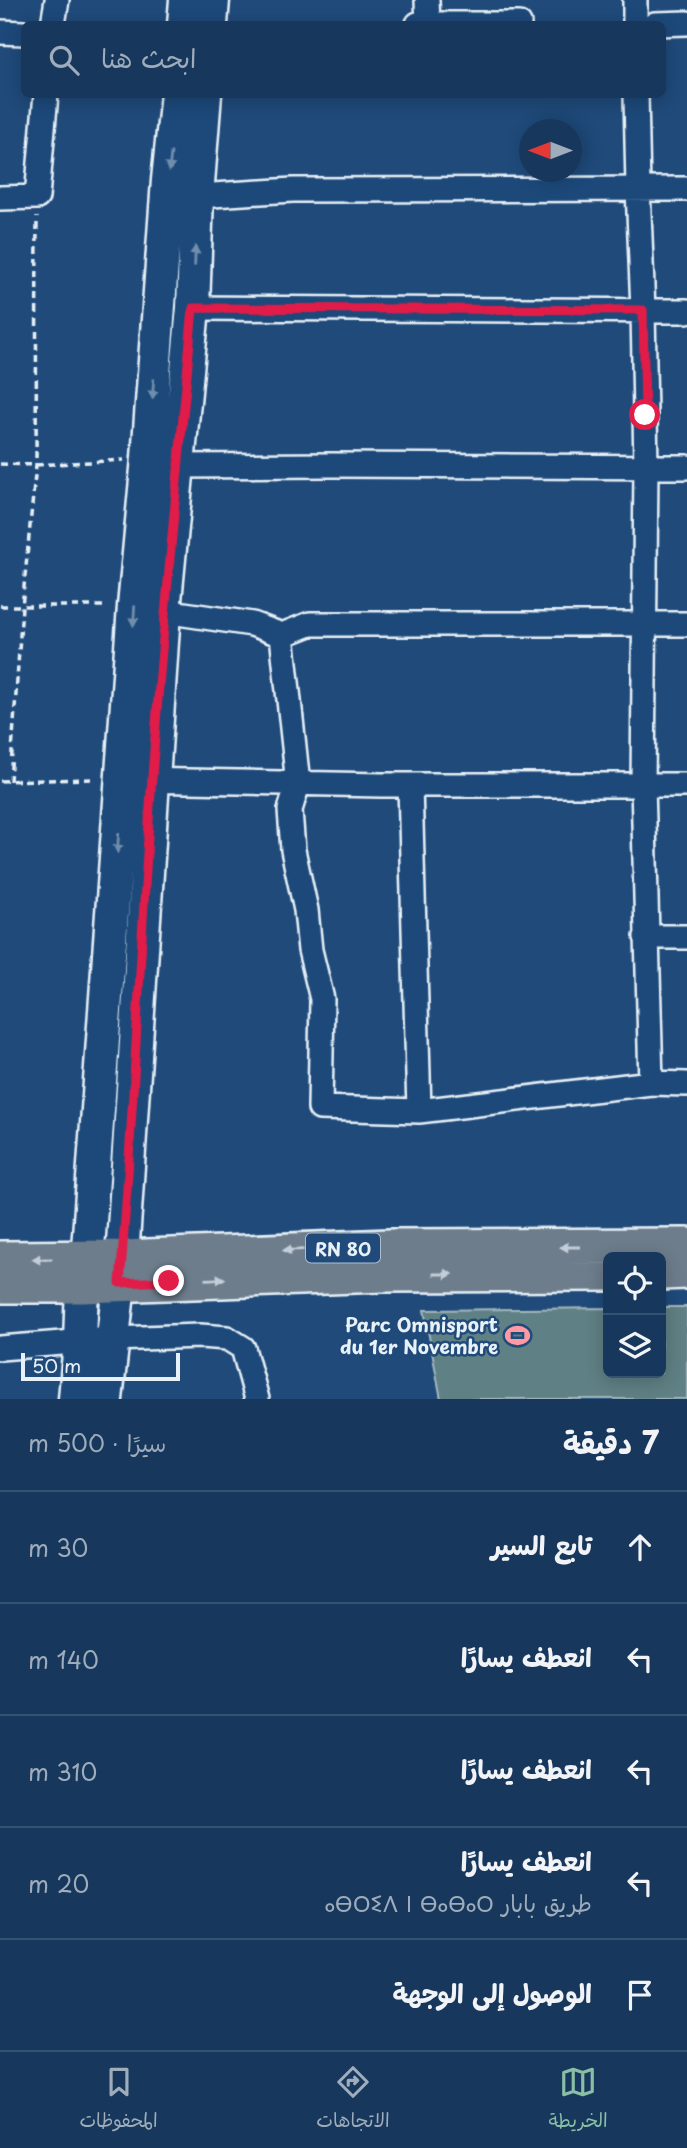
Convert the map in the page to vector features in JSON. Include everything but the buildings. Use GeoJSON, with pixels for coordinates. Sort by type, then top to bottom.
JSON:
{"type":"FeatureCollection","features":[{"type":"Feature","properties":{"kind":"main road"},"geometry":{"type":"LineString","coordinates":[[184,21],[186,0]]}},
{"type":"Feature","properties":{"kind":"main road"},"geometry":{"type":"LineString","coordinates":[[211,21],[213,0]]}},
{"type":"Feature","properties":{"kind":"main road"},"geometry":{"type":"LineString","coordinates":[[75,1399],[85,1271],[137,780],[149,608],[148,458],[177,98]]}},
{"type":"Feature","properties":{"kind":"main road"},"geometry":{"type":"LineString","coordinates":[[149,608],[178,466],[193,308],[197,195],[205,98]]}},
{"type":"Feature","properties":{"kind":"main road"},"geometry":{"type":"LineString","coordinates":[[106,1399],[121,1271],[135,1080],[137,780]]}},
{"type":"Feature","properties":{"kind":"main road","name":"RN 80"},"geometry":{"type":"LineString","coordinates":[[121,1271],[389,1247],[687,1246]]}},
{"type":"Feature","properties":{"kind":"main road","name":"RN 80"},"geometry":{"type":"LineString","coordinates":[[0,1259],[85,1271],[603,1273]]}},
{"type":"Feature","properties":{"kind":"main road","name":"RN 80"},"geometry":{"type":"LineString","coordinates":[[0,1285],[85,1271]]}},
{"type":"Feature","properties":{"kind":"main road"},"geometry":{"type":"LineString","coordinates":[[666,1272],[687,1271]]}},
{"type":"Feature","properties":{"kind":"street"},"geometry":{"type":"LineString","coordinates":[[54,21],[57,0]]}},
{"type":"Feature","properties":{"kind":"street"},"geometry":{"type":"LineString","coordinates":[[424,21],[427,0]]}},
{"type":"Feature","properties":{"kind":"street"},"geometry":{"type":"LineString","coordinates":[[635,0],[635,21]]}},
{"type":"Feature","properties":{"kind":"street"},"geometry":{"type":"LineString","coordinates":[[666,24],[687,23]]}},
{"type":"Feature","properties":{"kind":"street"},"geometry":{"type":"LineString","coordinates":[[0,32],[21,33]]}},
{"type":"Feature","properties":{"kind":"street"},"geometry":{"type":"LineString","coordinates":[[0,198],[37,197],[46,98]]}},
{"type":"Feature","properties":{"kind":"street"},"geometry":{"type":"LineString","coordinates":[[636,98],[646,467],[643,785],[651,1083]]}},
{"type":"Feature","properties":{"kind":"street"},"geometry":{"type":"LineString","coordinates":[[197,195],[293,190],[687,189]]}},
{"type":"Feature","properties":{"kind":"street"},"geometry":{"type":"LineString","coordinates":[[193,308],[687,311]]}},
{"type":"Feature","properties":{"kind":"street"},"geometry":{"type":"LineString","coordinates":[[148,458],[178,466],[687,467]]}},
{"type":"Feature","properties":{"kind":"street"},"geometry":{"type":"LineString","coordinates":[[149,608],[252,624],[282,635],[310,624],[687,624]]}},
{"type":"Feature","properties":{"kind":"street"},"geometry":{"type":"LineString","coordinates":[[282,635],[298,784],[290,810],[293,850],[306,910],[310,950],[322,999],[320,1108],[419,1111],[651,1083],[687,1084]]}},
{"type":"Feature","properties":{"kind":"street"},"geometry":{"type":"LineString","coordinates":[[137,780],[298,784],[687,785]]}},
{"type":"Feature","properties":{"kind":"street"},"geometry":{"type":"LineString","coordinates":[[410,785],[419,1111]]}},
{"type":"Feature","properties":{"kind":"street"},"geometry":{"type":"LineString","coordinates":[[646,937],[687,937]]}},
{"type":"Feature","properties":{"kind":"street"},"geometry":{"type":"LineString","coordinates":[[0,1348],[112,1339],[200,1336],[227,1338],[243,1349],[257,1399]]}},
{"type":"Feature","properties":{"kind":"street"},"geometry":{"type":"LineString","coordinates":[[244,1399],[249,1364]]}},
{"type":"Feature","properties":{"kind":"path"},"geometry":{"type":"LineString","coordinates":[[10,780],[22,607],[36,465],[37,197]]}},
{"type":"Feature","properties":{"kind":"path"},"geometry":{"type":"LineString","coordinates":[[0,464],[36,465],[148,458]]}},
{"type":"Feature","properties":{"kind":"path"},"geometry":{"type":"LineString","coordinates":[[0,606],[149,608]]}},
{"type":"Feature","properties":{"kind":"path"},"geometry":{"type":"LineString","coordinates":[[0,781],[137,780]]}},
{"type":"Feature","properties":{"kind":"green space","name":"Parc Omnisport du 1er Novembre"},"geometry":{"type":"Polygon","coordinates":[[[666,1307],[687,1307],[687,1399],[441,1399],[424,1310],[603,1308],[603,1378],[666,1378],[666,1307]]]}},
{"type":"Feature","properties":{"kind":"place","name":"Parc Omnisport du 1er Novembre"},"geometry":{"type":"Point","coordinates":[518,1335]}},
{"type":"Feature","properties":{"kind":"route"},"geometry":{"type":"LineString","coordinates":[[169,1281],[120,1283],[164,611],[193,308],[643,310],[645,415]]}}]}
